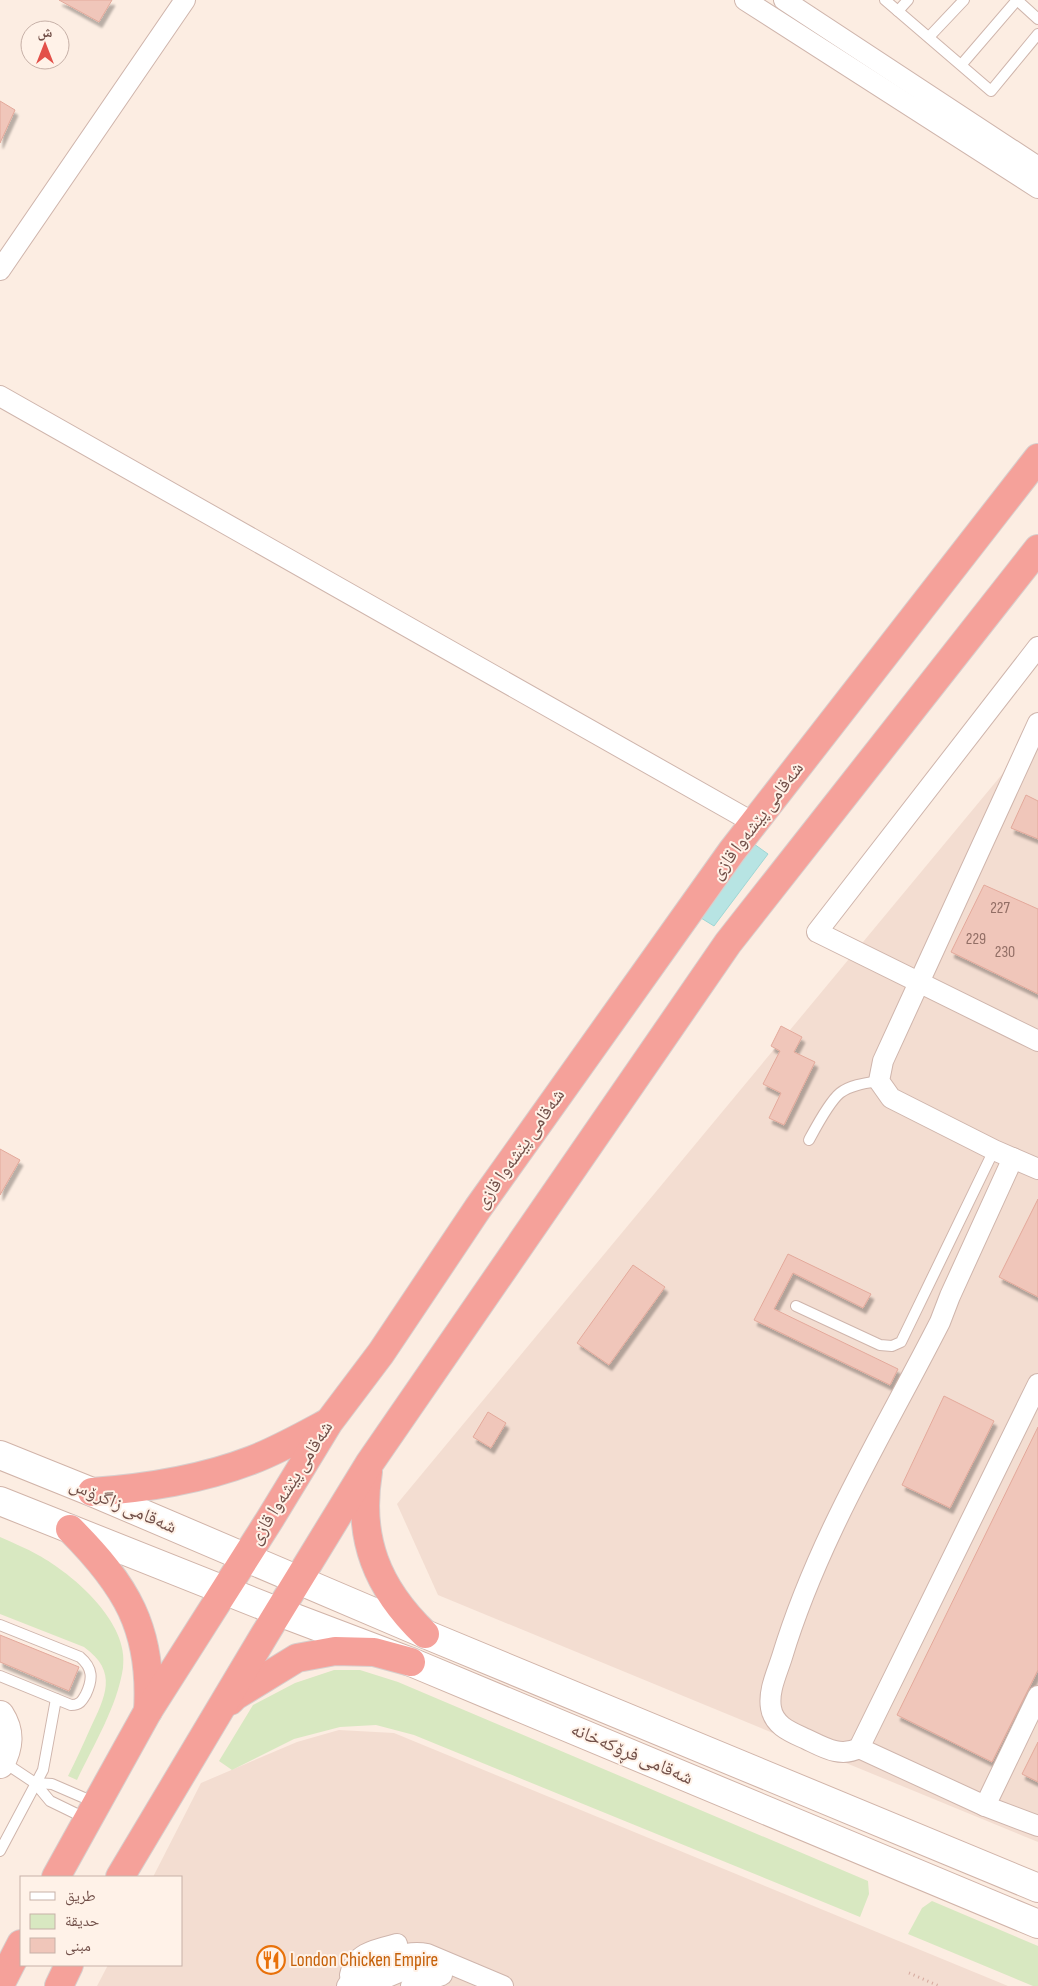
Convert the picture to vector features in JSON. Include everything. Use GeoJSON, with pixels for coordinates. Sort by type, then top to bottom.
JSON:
{"type":"FeatureCollection","features":[{"type":"Feature","properties":{"kind":"highway","name":"شەقامی پێشەوا قازی"},"geometry":{"type":"LineString","coordinates":[[57,1876],[148,1711],[329,1422],[381,1353],[478,1208],[754,823],[1038,458]]}},
{"type":"Feature","properties":{"kind":"highway"},"geometry":{"type":"LineString","coordinates":[[121,1876],[278,1612],[369,1464],[728,943],[1038,549]]}},
{"type":"Feature","properties":{"kind":"highway"},"geometry":{"type":"LineString","coordinates":[[92,1492],[173,1483],[213,1473],[252,1460],[282,1447],[329,1422]]}},
{"type":"Feature","properties":{"kind":"highway"},"geometry":{"type":"LineString","coordinates":[[369,1464],[364,1493],[370,1551],[392,1599],[407,1618],[424,1634]]}},
{"type":"Feature","properties":{"kind":"highway"},"geometry":{"type":"LineString","coordinates":[[70,1529],[115,1580],[131,1609],[142,1640],[149,1692],[148,1711]]}},
{"type":"Feature","properties":{"kind":"highway"},"geometry":{"type":"LineString","coordinates":[[213,1722],[235,1696],[297,1658],[335,1651],[374,1652],[411,1662]]}},
{"type":"Feature","properties":{"kind":"highway"},"geometry":{"type":"LineString","coordinates":[[1,1982],[20,1946]]}},
{"type":"Feature","properties":{"kind":"highway"},"geometry":{"type":"LineString","coordinates":[[59,1986],[69,1966]]}},
{"type":"Feature","properties":{"kind":"main road","name":"شەقامی زاگرۆس"},"geometry":{"type":"LineString","coordinates":[[0,1455],[92,1492],[244,1559]]}},
{"type":"Feature","properties":{"kind":"main road","name":"شەقامی زاگرۆس"},"geometry":{"type":"LineString","coordinates":[[0,1501],[224,1590]]}},
{"type":"Feature","properties":{"kind":"main road","name":"شەقامی فڕۆکەخانە"},"geometry":{"type":"LineString","coordinates":[[244,1559],[1038,1888]]}},
{"type":"Feature","properties":{"kind":"main road","name":"شەقامی فڕۆکەخانە"},"geometry":{"type":"LineString","coordinates":[[224,1590],[411,1662],[1038,1924]]}},
{"type":"Feature","properties":{"kind":"main road"},"geometry":{"type":"LineString","coordinates":[[1,1763],[9,1741],[3,1726]]}},
{"type":"Feature","properties":{"kind":"street"},"geometry":{"type":"LineString","coordinates":[[0,270],[184,0]]}},
{"type":"Feature","properties":{"kind":"street"},"geometry":{"type":"LineString","coordinates":[[745,0],[1038,188]]}},
{"type":"Feature","properties":{"kind":"street"},"geometry":{"type":"LineString","coordinates":[[784,0],[1038,167]]}},
{"type":"Feature","properties":{"kind":"street"},"geometry":{"type":"LineString","coordinates":[[0,396],[754,823]]}},
{"type":"Feature","properties":{"kind":"street"},"geometry":{"type":"LineString","coordinates":[[1038,647],[817,932],[1038,1041]]}},
{"type":"Feature","properties":{"kind":"street"},"geometry":{"type":"LineString","coordinates":[[1038,723],[883,1061],[878,1081],[891,1098],[994,1150],[1038,1169]]}},
{"type":"Feature","properties":{"kind":"street"},"geometry":{"type":"LineString","coordinates":[[1012,1158],[940,1322],[828,1534],[792,1623],[770,1696],[771,1710],[775,1720],[784,1729],[836,1752],[852,1752],[858,1748],[1038,1384]]}},
{"type":"Feature","properties":{"kind":"street"},"geometry":{"type":"LineString","coordinates":[[986,1806],[1038,1696]]}},
{"type":"Feature","properties":{"kind":"street"},"geometry":{"type":"LineString","coordinates":[[858,1748],[986,1806],[1038,1826]]}},
{"type":"Feature","properties":{"kind":"street"},"geometry":{"type":"LineString","coordinates":[[469,1986],[425,1966],[411,1966],[354,1984],[354,1976],[366,1968],[404,1954],[415,1952],[427,1954],[503,1986]]}},
{"type":"Feature","properties":{"kind":"street"},"geometry":{"type":"LineString","coordinates":[[70,1966],[74,1986]]}},
{"type":"Feature","properties":{"kind":"street"},"geometry":{"type":"LineString","coordinates":[[411,1986],[442,1975]]}},
{"type":"Feature","properties":{"kind":"lane"},"geometry":{"type":"LineString","coordinates":[[885,0],[991,90],[1038,34]]}},
{"type":"Feature","properties":{"kind":"lane"},"geometry":{"type":"LineString","coordinates":[[898,11],[908,0]]}},
{"type":"Feature","properties":{"kind":"lane"},"geometry":{"type":"LineString","coordinates":[[929,37],[964,0]]}},
{"type":"Feature","properties":{"kind":"lane"},"geometry":{"type":"LineString","coordinates":[[962,64],[1017,0],[1038,19]]}},
{"type":"Feature","properties":{"kind":"lane"},"geometry":{"type":"LineString","coordinates":[[809,1140],[823,1116],[840,1093],[856,1086],[878,1081]]}},
{"type":"Feature","properties":{"kind":"lane"},"geometry":{"type":"LineString","coordinates":[[796,1306],[880,1346],[892,1346],[901,1342],[994,1150]]}},
{"type":"Feature","properties":{"kind":"lane"},"geometry":{"type":"LineString","coordinates":[[0,1625],[75,1654],[89,1666],[91,1678],[82,1702],[77,1705],[71,1705],[0,1676]]}},
{"type":"Feature","properties":{"kind":"lane"},"geometry":{"type":"LineString","coordinates":[[0,1851],[43,1770],[56,1699]]}},
{"type":"Feature","properties":{"kind":"lane"},"geometry":{"type":"LineString","coordinates":[[1,1763],[36,1783],[50,1801],[91,1811]]}},
{"type":"Feature","properties":{"kind":"lane"},"geometry":{"type":"LineString","coordinates":[[36,1783],[52,1784],[91,1811]]}},
{"type":"Feature","properties":{"kind":"path"},"geometry":{"type":"LineString","coordinates":[[909,1974],[939,1986]]}},
{"type":"Feature","properties":{"kind":"shaded area"},"geometry":{"type":"Polygon","coordinates":[[[1038,731],[1038,1842],[438,1595],[397,1504],[1038,731]]]}},
{"type":"Feature","properties":{"kind":"shaded area"},"geometry":{"type":"Polygon","coordinates":[[[339,1730],[394,1733],[1008,1986],[97,1986],[107,1966],[182,1966],[182,1876],[154,1876],[201,1783],[297,1742],[339,1730]]]}},
{"type":"Feature","properties":{"kind":"green space"},"geometry":{"type":"Polygon","coordinates":[[[0,1537],[33,1552],[67,1574],[96,1602],[118,1634],[123,1651],[123,1668],[120,1683],[104,1725],[77,1780],[68,1776],[104,1696],[105,1675],[102,1666],[95,1656],[84,1647],[0,1614],[0,1537]]]}},
{"type":"Feature","properties":{"kind":"green space"},"geometry":{"type":"Polygon","coordinates":[[[334,1670],[360,1670],[398,1682],[868,1881],[869,1894],[860,1917],[414,1735],[376,1725],[340,1727],[294,1739],[232,1770],[219,1761],[253,1705],[295,1683],[334,1670]]]}},
{"type":"Feature","properties":{"kind":"green space"},"geometry":{"type":"Polygon","coordinates":[[[932,1901],[1038,1946],[1038,1986],[1033,1986],[908,1934],[922,1908],[932,1901]]]}},
{"type":"Feature","properties":{"kind":"water"},"geometry":{"type":"Polygon","coordinates":[[[754,844],[768,854],[714,926],[701,918],[754,844]]]}},
{"type":"Feature","properties":{"kind":"building"},"geometry":{"type":"Polygon","coordinates":[[[59,0],[112,0],[99,22],[59,0]]]}},
{"type":"Feature","properties":{"kind":"building"},"geometry":{"type":"Polygon","coordinates":[[[0,101],[15,110],[0,143],[0,101]]]}},
{"type":"Feature","properties":{"kind":"building"},"geometry":{"type":"Polygon","coordinates":[[[1026,795],[1038,801],[1038,839],[1011,828],[1026,795]]]}},
{"type":"Feature","properties":{"kind":"building"},"geometry":{"type":"Polygon","coordinates":[[[984,885],[1038,909],[1038,994],[951,952],[984,885]]]}},
{"type":"Feature","properties":{"kind":"building"},"geometry":{"type":"Polygon","coordinates":[[[781,1026],[802,1037],[794,1052],[815,1062],[784,1125],[769,1118],[781,1093],[763,1084],[780,1051],[771,1046],[781,1026]]]}},
{"type":"Feature","properties":{"kind":"building"},"geometry":{"type":"Polygon","coordinates":[[[0,1149],[20,1160],[0,1195],[0,1149]]]}},
{"type":"Feature","properties":{"kind":"building"},"geometry":{"type":"Polygon","coordinates":[[[1038,1199],[1038,1297],[999,1277],[1038,1199]]]}},
{"type":"Feature","properties":{"kind":"building"},"geometry":{"type":"Polygon","coordinates":[[[788,1254],[871,1294],[863,1308],[793,1273],[774,1309],[898,1369],[890,1385],[754,1320],[788,1254]]]}},
{"type":"Feature","properties":{"kind":"building"},"geometry":{"type":"Polygon","coordinates":[[[633,1265],[665,1287],[609,1365],[577,1343],[633,1265]]]}},
{"type":"Feature","properties":{"kind":"building"},"geometry":{"type":"Polygon","coordinates":[[[944,1396],[994,1421],[950,1508],[902,1485],[944,1396]]]}},
{"type":"Feature","properties":{"kind":"building"},"geometry":{"type":"Polygon","coordinates":[[[488,1412],[506,1423],[491,1448],[473,1437],[488,1412]]]}},
{"type":"Feature","properties":{"kind":"building"},"geometry":{"type":"Polygon","coordinates":[[[1038,1427],[1038,1670],[992,1762],[897,1715],[1038,1427]]]}},
{"type":"Feature","properties":{"kind":"building"},"geometry":{"type":"Polygon","coordinates":[[[0,1635],[79,1667],[69,1691],[0,1662],[0,1635]]]}},
{"type":"Feature","properties":{"kind":"building"},"geometry":{"type":"Polygon","coordinates":[[[1038,1742],[1038,1782],[1022,1774],[1038,1742]]]}},
{"type":"Feature","properties":{"kind":"place","name":"London Chicken Empire"},"geometry":{"type":"Point","coordinates":[271,1960]}}]}
